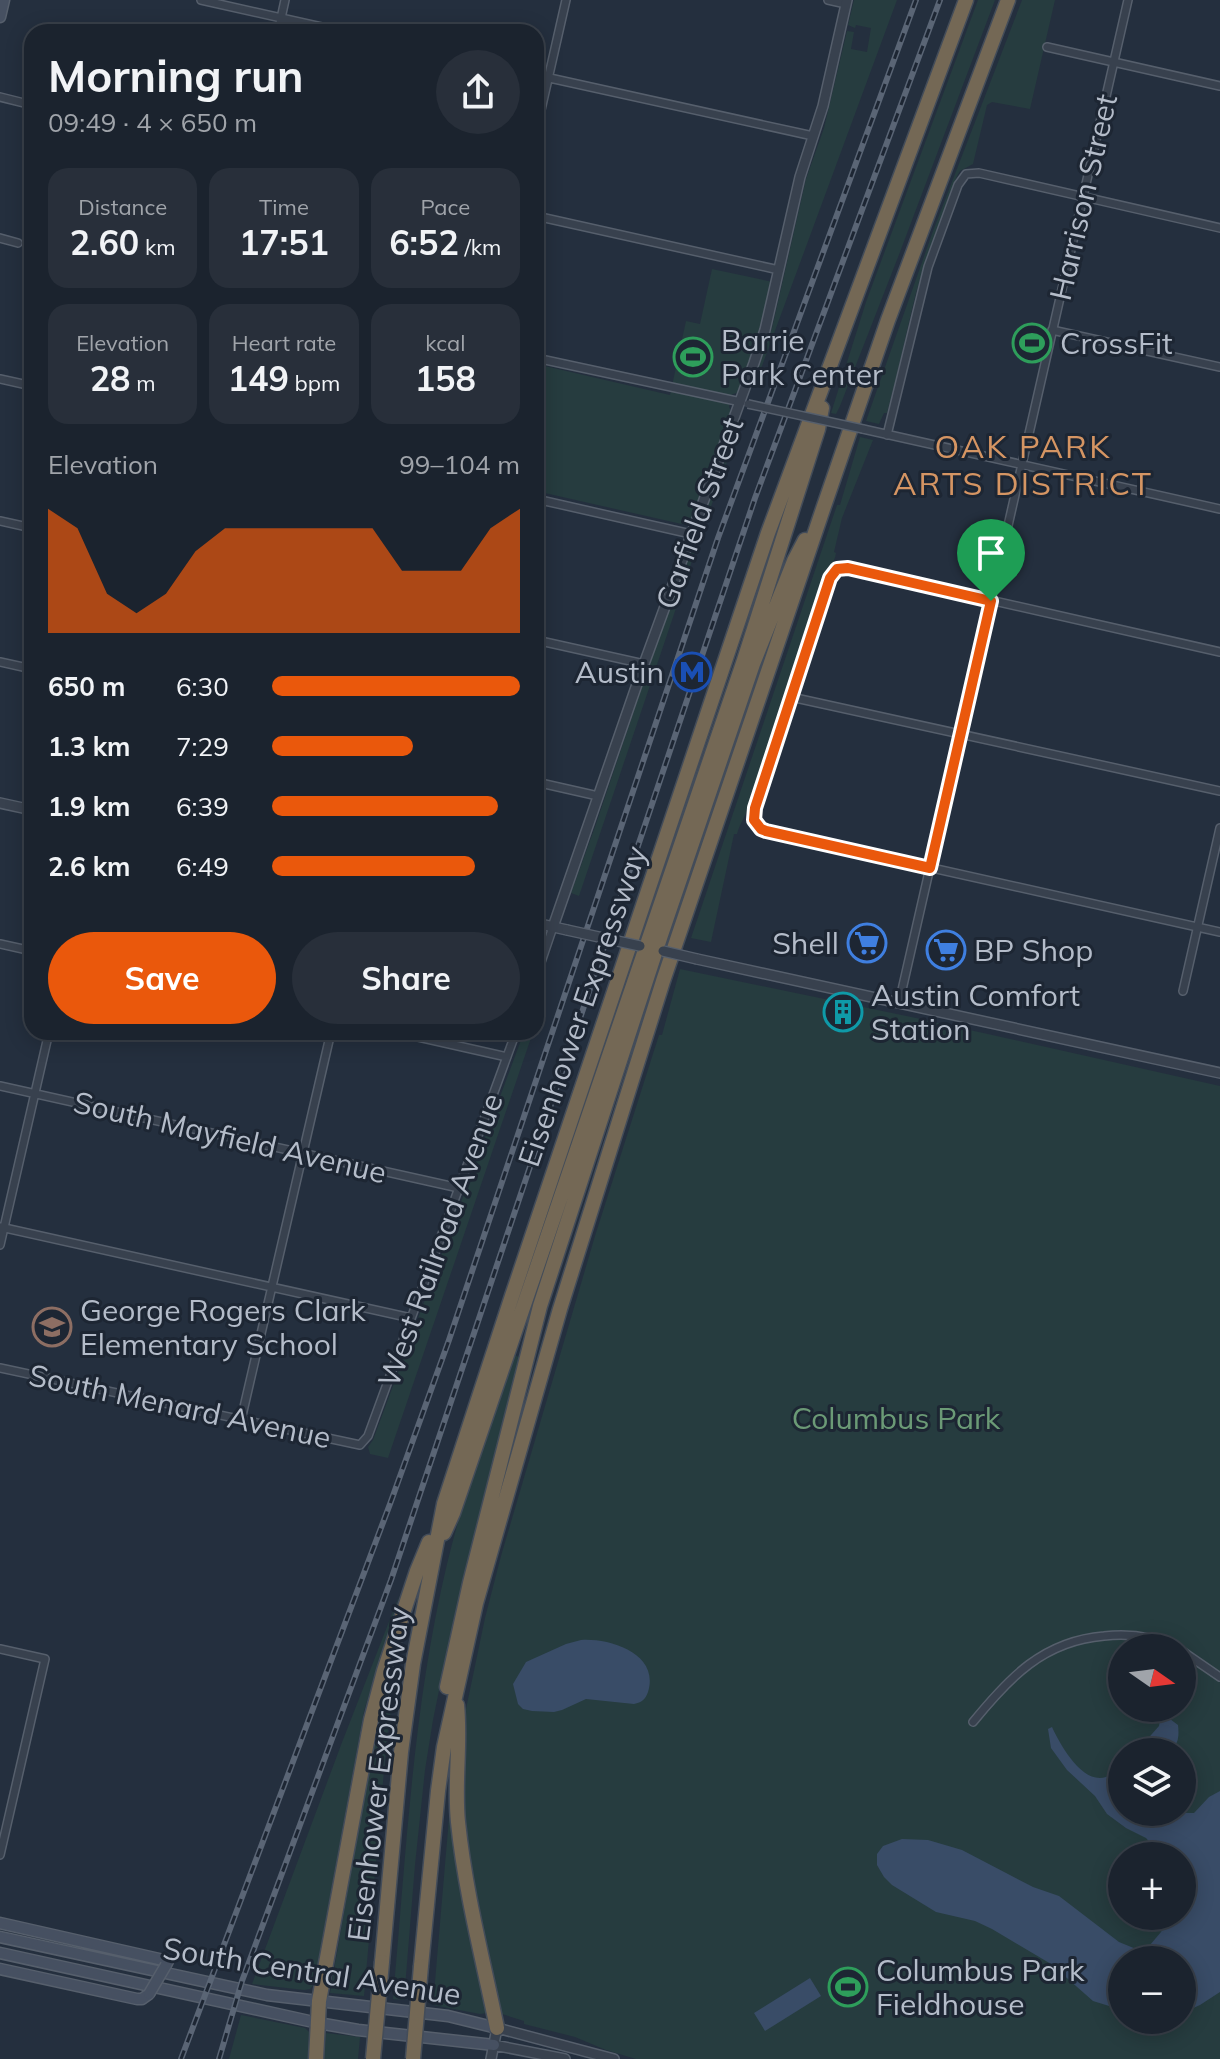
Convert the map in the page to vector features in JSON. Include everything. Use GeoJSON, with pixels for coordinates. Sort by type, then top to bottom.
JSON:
{"type":"FeatureCollection","features":[{"type":"Feature","properties":{"kind":"highway","name":"Eisenhower Expressway"},"geometry":{"type":"LineString","coordinates":[[373,2059],[401,1752],[413,1664],[444,1504],[768,533],[966,0]]}},
{"type":"Feature","properties":{"kind":"highway","name":"Eisenhower Expressway"},"geometry":{"type":"LineString","coordinates":[[413,2059],[444,1747],[476,1603],[495,1535],[587,1219],[663,981],[888,320],[1008,0]]}},
{"type":"Feature","properties":{"kind":"highway"},"geometry":{"type":"LineString","coordinates":[[444,1747],[445,1696],[457,1637],[536,1319],[818,429],[829,368]]}},
{"type":"Feature","properties":{"kind":"highway"},"geometry":{"type":"LineString","coordinates":[[431,1565],[458,1498],[753,664],[794,561],[823,509]]}},
{"type":"Feature","properties":{"kind":"highway"},"geometry":{"type":"LineString","coordinates":[[316,2059],[319,2001],[371,1720],[417,1571],[444,1504]]}},
{"type":"Feature","properties":{"kind":"highway"},"geometry":{"type":"LineString","coordinates":[[456,1689],[460,1729],[456,1779],[460,1841],[497,2028]]}},
{"type":"Feature","properties":{"kind":"main road"},"geometry":{"type":"LineString","coordinates":[[0,17],[4,0]]}},
{"type":"Feature","properties":{"kind":"main road"},"geometry":{"type":"LineString","coordinates":[[0,1923],[168,1961],[149,1994],[142,1999],[0,1969]]}},
{"type":"Feature","properties":{"kind":"main road","name":"South Central Avenue"},"geometry":{"type":"LineString","coordinates":[[0,1937],[267,1995],[448,2016],[497,2028]]}},
{"type":"Feature","properties":{"kind":"main road","name":"South Central Avenue"},"geometry":{"type":"LineString","coordinates":[[0,1953],[318,2023],[494,2045]]}},
{"type":"Feature","properties":{"kind":"street"},"geometry":{"type":"LineString","coordinates":[[201,0],[308,24]]}},
{"type":"Feature","properties":{"kind":"street"},"geometry":{"type":"LineString","coordinates":[[280,24],[285,0]]}},
{"type":"Feature","properties":{"kind":"street"},"geometry":{"type":"LineString","coordinates":[[544,98],[566,0]]}},
{"type":"Feature","properties":{"kind":"street"},"geometry":{"type":"LineString","coordinates":[[828,0],[846,2]]}},
{"type":"Feature","properties":{"kind":"street","name":"Harrison Street"},"geometry":{"type":"LineString","coordinates":[[899,1003],[1128,0]]}},
{"type":"Feature","properties":{"kind":"street","name":"Garfield Street"},"geometry":{"type":"LineString","coordinates":[[553,927],[691,534],[744,403],[765,330],[800,177],[823,106],[846,2]]}},
{"type":"Feature","properties":{"kind":"street"},"geometry":{"type":"LineString","coordinates":[[1047,47],[1220,86]]}},
{"type":"Feature","properties":{"kind":"street"},"geometry":{"type":"LineString","coordinates":[[544,76],[813,136]]}},
{"type":"Feature","properties":{"kind":"street"},"geometry":{"type":"LineString","coordinates":[[0,97],[24,103]]}},
{"type":"Feature","properties":{"kind":"street"},"geometry":{"type":"LineString","coordinates":[[887,435],[928,267],[958,185],[966,174],[979,173],[1220,228]]}},
{"type":"Feature","properties":{"kind":"street"},"geometry":{"type":"LineString","coordinates":[[544,218],[779,270]]}},
{"type":"Feature","properties":{"kind":"street"},"geometry":{"type":"LineString","coordinates":[[0,238],[18,243]]}},
{"type":"Feature","properties":{"kind":"street"},"geometry":{"type":"LineString","coordinates":[[1052,330],[1220,367]]}},
{"type":"Feature","properties":{"kind":"street"},"geometry":{"type":"LineString","coordinates":[[544,360],[1220,509]]}},
{"type":"Feature","properties":{"kind":"street"},"geometry":{"type":"LineString","coordinates":[[0,379],[24,384]]}},
{"type":"Feature","properties":{"kind":"street"},"geometry":{"type":"LineString","coordinates":[[544,501],[691,534]]}},
{"type":"Feature","properties":{"kind":"street"},"geometry":{"type":"LineString","coordinates":[[0,521],[24,526]]}},
{"type":"Feature","properties":{"kind":"street"},"geometry":{"type":"LineString","coordinates":[[1220,652],[848,568],[837,569],[830,578],[754,814],[756,824],[766,831],[1220,932]]}},
{"type":"Feature","properties":{"kind":"street"},"geometry":{"type":"LineString","coordinates":[[544,642],[644,664]]}},
{"type":"Feature","properties":{"kind":"street"},"geometry":{"type":"LineString","coordinates":[[0,662],[24,667]]}},
{"type":"Feature","properties":{"kind":"street"},"geometry":{"type":"LineString","coordinates":[[791,697],[1220,791]]}},
{"type":"Feature","properties":{"kind":"street"},"geometry":{"type":"LineString","coordinates":[[544,784],[598,796]]}},
{"type":"Feature","properties":{"kind":"street"},"geometry":{"type":"LineString","coordinates":[[0,803],[24,808]]}},
{"type":"Feature","properties":{"kind":"street"},"geometry":{"type":"LineString","coordinates":[[1183,991],[1220,828]]}},
{"type":"Feature","properties":{"kind":"street"},"geometry":{"type":"LineString","coordinates":[[544,925],[1220,1073]]}},
{"type":"Feature","properties":{"kind":"street"},"geometry":{"type":"LineString","coordinates":[[544,953],[553,927]]}},
{"type":"Feature","properties":{"kind":"street"},"geometry":{"type":"LineString","coordinates":[[0,944],[24,949]]}},
{"type":"Feature","properties":{"kind":"street"},"geometry":{"type":"LineString","coordinates":[[0,1245],[47,1040]]}},
{"type":"Feature","properties":{"kind":"street"},"geometry":{"type":"LineString","coordinates":[[241,1420],[329,1040]]}},
{"type":"Feature","properties":{"kind":"street"},"geometry":{"type":"LineString","coordinates":[[432,1040],[507,1057]]}},
{"type":"Feature","properties":{"kind":"street","name":"West Railroad Avenue"},"geometry":{"type":"LineString","coordinates":[[360,1445],[368,1436],[513,1040]]}},
{"type":"Feature","properties":{"kind":"street","name":"South Mayfield Avenue"},"geometry":{"type":"LineString","coordinates":[[0,1086],[459,1188]]}},
{"type":"Feature","properties":{"kind":"street"},"geometry":{"type":"LineString","coordinates":[[2,1227],[411,1318]]}},
{"type":"Feature","properties":{"kind":"street","name":"South Menard Avenue"},"geometry":{"type":"LineString","coordinates":[[0,1368],[360,1445]]}},
{"type":"Feature","properties":{"kind":"street"},"geometry":{"type":"LineString","coordinates":[[973,1722],[1000,1689],[1032,1661],[1072,1641],[1108,1636]]}},
{"type":"Feature","properties":{"kind":"street"},"geometry":{"type":"LineString","coordinates":[[0,1649],[45,1659],[0,1855]]}},
{"type":"Feature","properties":{"kind":"street"},"geometry":{"type":"LineString","coordinates":[[1196,1661],[1220,1677]]}},
{"type":"Feature","properties":{"kind":"street"},"geometry":{"type":"LineString","coordinates":[[491,2059],[497,2028]]}},
{"type":"Feature","properties":{"kind":"street","name":"South Central Avenue"},"geometry":{"type":"LineString","coordinates":[[497,2028],[614,2059]]}},
{"type":"Feature","properties":{"kind":"street","name":"South Central Avenue"},"geometry":{"type":"LineString","coordinates":[[494,2045],[565,2059]]}},
{"type":"Feature","properties":{"kind":"green space"},"geometry":{"type":"Polygon","coordinates":[[[854,0],[897,0],[755,385],[772,328],[806,179],[824,128],[847,31],[854,32],[851,49],[867,52],[871,28],[848,25],[854,0]]]}},
{"type":"Feature","properties":{"kind":"green space"},"geometry":{"type":"Polygon","coordinates":[[[978,0],[995,0],[840,406],[836,414],[831,413],[866,302],[978,0]]]}},
{"type":"Feature","properties":{"kind":"green space"},"geometry":{"type":"Polygon","coordinates":[[[1022,0],[1055,0],[1030,109],[992,102],[987,105],[973,164],[957,176],[925,263],[887,413],[884,413],[879,424],[866,421],[933,231],[1022,0]]]}},
{"type":"Feature","properties":{"kind":"green space"},"geometry":{"type":"Polygon","coordinates":[[[712,269],[773,282],[763,329],[739,392],[731,395],[729,407],[732,413],[692,521],[686,525],[544,493],[544,366],[670,395],[686,321],[700,324],[712,269]]]}},
{"type":"Feature","properties":{"kind":"green space"},"geometry":{"type":"Polygon","coordinates":[[[740,419],[579,896],[571,893],[654,651],[740,419]]]}},
{"type":"Feature","properties":{"kind":"green space"},"geometry":{"type":"Polygon","coordinates":[[[860,437],[873,440],[842,518],[835,557],[821,583],[750,805],[737,834],[734,834],[711,942],[691,938],[837,505],[840,505],[860,437]]]}},
{"type":"Feature","properties":{"kind":"green space","name":"Columbus Park"},"geometry":{"type":"Polygon","coordinates":[[[680,969],[1220,1086],[1220,2059],[636,2059],[575,2037],[524,2024],[524,2021],[502,2014],[498,2009],[468,1853],[460,1771],[466,1709],[501,1556],[595,1236],[659,1035],[662,1035],[680,969]]]}},
{"type":"Feature","properties":{"kind":"green space"},"geometry":{"type":"Polygon","coordinates":[[[521,1040],[530,1040],[388,1458],[370,1454],[368,1447],[521,1040]]]}},
{"type":"Feature","properties":{"kind":"green space"},"geometry":{"type":"Polygon","coordinates":[[[514,1355],[519,1357],[450,1637],[433,1720],[415,1865],[404,2000],[393,1999],[412,1780],[435,1618],[461,1511],[514,1355]]]}},
{"type":"Feature","properties":{"kind":"green space"},"geometry":{"type":"Polygon","coordinates":[[[399,1596],[388,1643],[385,1643],[364,1711],[314,1984],[304,1990],[252,1984],[341,1745],[399,1596]]]}},
{"type":"Feature","properties":{"kind":"green space"},"geometry":{"type":"Polygon","coordinates":[[[396,1649],[400,1650],[387,1737],[364,1996],[330,1993],[366,1785],[385,1686],[396,1649]]]}},
{"type":"Feature","properties":{"kind":"green space"},"geometry":{"type":"Polygon","coordinates":[[[449,1818],[454,1819],[487,2013],[433,2005],[449,1818]]]}},
{"type":"Feature","properties":{"kind":"green space"},"geometry":{"type":"Polygon","coordinates":[[[241,2015],[305,2028],[309,2032],[308,2059],[229,2059],[241,2015]]]}},
{"type":"Feature","properties":{"kind":"green space"},"geometry":{"type":"Polygon","coordinates":[[[326,2033],[360,2037],[358,2059],[324,2059],[326,2033]]]}},
{"type":"Feature","properties":{"kind":"water"},"geometry":{"type":"Polygon","coordinates":[[[581,1640],[618,1645],[639,1658],[647,1667],[650,1678],[644,1699],[634,1704],[586,1699],[554,1712],[523,1709],[518,1704],[513,1684],[526,1662],[581,1640]]]}},
{"type":"Feature","properties":{"kind":"water"},"geometry":{"type":"Polygon","coordinates":[[[1160,1722],[1174,1722],[1178,1725],[1177,1738],[1148,1738],[1160,1722]]]}},
{"type":"Feature","properties":{"kind":"water"},"geometry":{"type":"Polygon","coordinates":[[[1052,1727],[1080,1769],[1097,1778],[1108,1776],[1108,1815],[1051,1748],[1048,1729],[1052,1727]]]}},
{"type":"Feature","properties":{"kind":"water"},"geometry":{"type":"Polygon","coordinates":[[[1220,1791],[1220,1992],[1196,2007],[1196,1946],[1146,1946],[1162,1930],[1196,1930],[1196,1842],[1150,1842],[1123,1826],[1196,1826],[1196,1811],[1220,1791]]]}},
{"type":"Feature","properties":{"kind":"water"},"geometry":{"type":"Polygon","coordinates":[[[902,1839],[928,1840],[962,1850],[1033,1887],[1059,1896],[1119,1942],[1129,1946],[1108,1946],[1108,2006],[1093,2001],[1051,1964],[992,1929],[975,1921],[936,1912],[892,1885],[877,1865],[877,1854],[883,1846],[902,1839]]]}},
{"type":"Feature","properties":{"kind":"water"},"geometry":{"type":"Polygon","coordinates":[[[810,1978],[821,1996],[765,2031],[754,2013],[810,1978]]]}},
{"type":"Feature","properties":{"kind":"railway"},"geometry":{"type":"LineString","coordinates":[[181,2059],[449,1340],[718,538],[916,0]]}},
{"type":"Feature","properties":{"kind":"railway"},"geometry":{"type":"LineString","coordinates":[[219,2059],[242,1981],[391,1580],[755,498],[940,0]]}},
{"type":"Feature","properties":{"kind":"place","name":"CrossFit"},"geometry":{"type":"Point","coordinates":[1032,343]}},
{"type":"Feature","properties":{"kind":"place","name":"Barrie Park Center"},"geometry":{"type":"Point","coordinates":[693,357]}},
{"type":"Feature","properties":{"kind":"place","name":"Austin"},"geometry":{"type":"Point","coordinates":[692,672]}},
{"type":"Feature","properties":{"kind":"place","name":"Shell"},"geometry":{"type":"Point","coordinates":[867,943]}},
{"type":"Feature","properties":{"kind":"place","name":"BP Shop"},"geometry":{"type":"Point","coordinates":[946,950]}},
{"type":"Feature","properties":{"kind":"place","name":"Austin Comfort Station"},"geometry":{"type":"Point","coordinates":[843,1012]}},
{"type":"Feature","properties":{"kind":"place","name":"George Rogers Clark Elementary School"},"geometry":{"type":"Point","coordinates":[52,1327]}},
{"type":"Feature","properties":{"kind":"place","name":"Columbus Park Fieldhouse"},"geometry":{"type":"Point","coordinates":[848,1987]}},
{"type":"Feature","properties":{"kind":"district","name":"OAK PARK ARTS DISTRICT"},"geometry":{"type":"Point","coordinates":[1023,464]}},
{"type":"Feature","properties":{"kind":"route"},"geometry":{"type":"LineString","coordinates":[[848,568],[991,601],[930,868],[766,831],[756,824],[755,808],[832,573],[848,568]]}}]}
